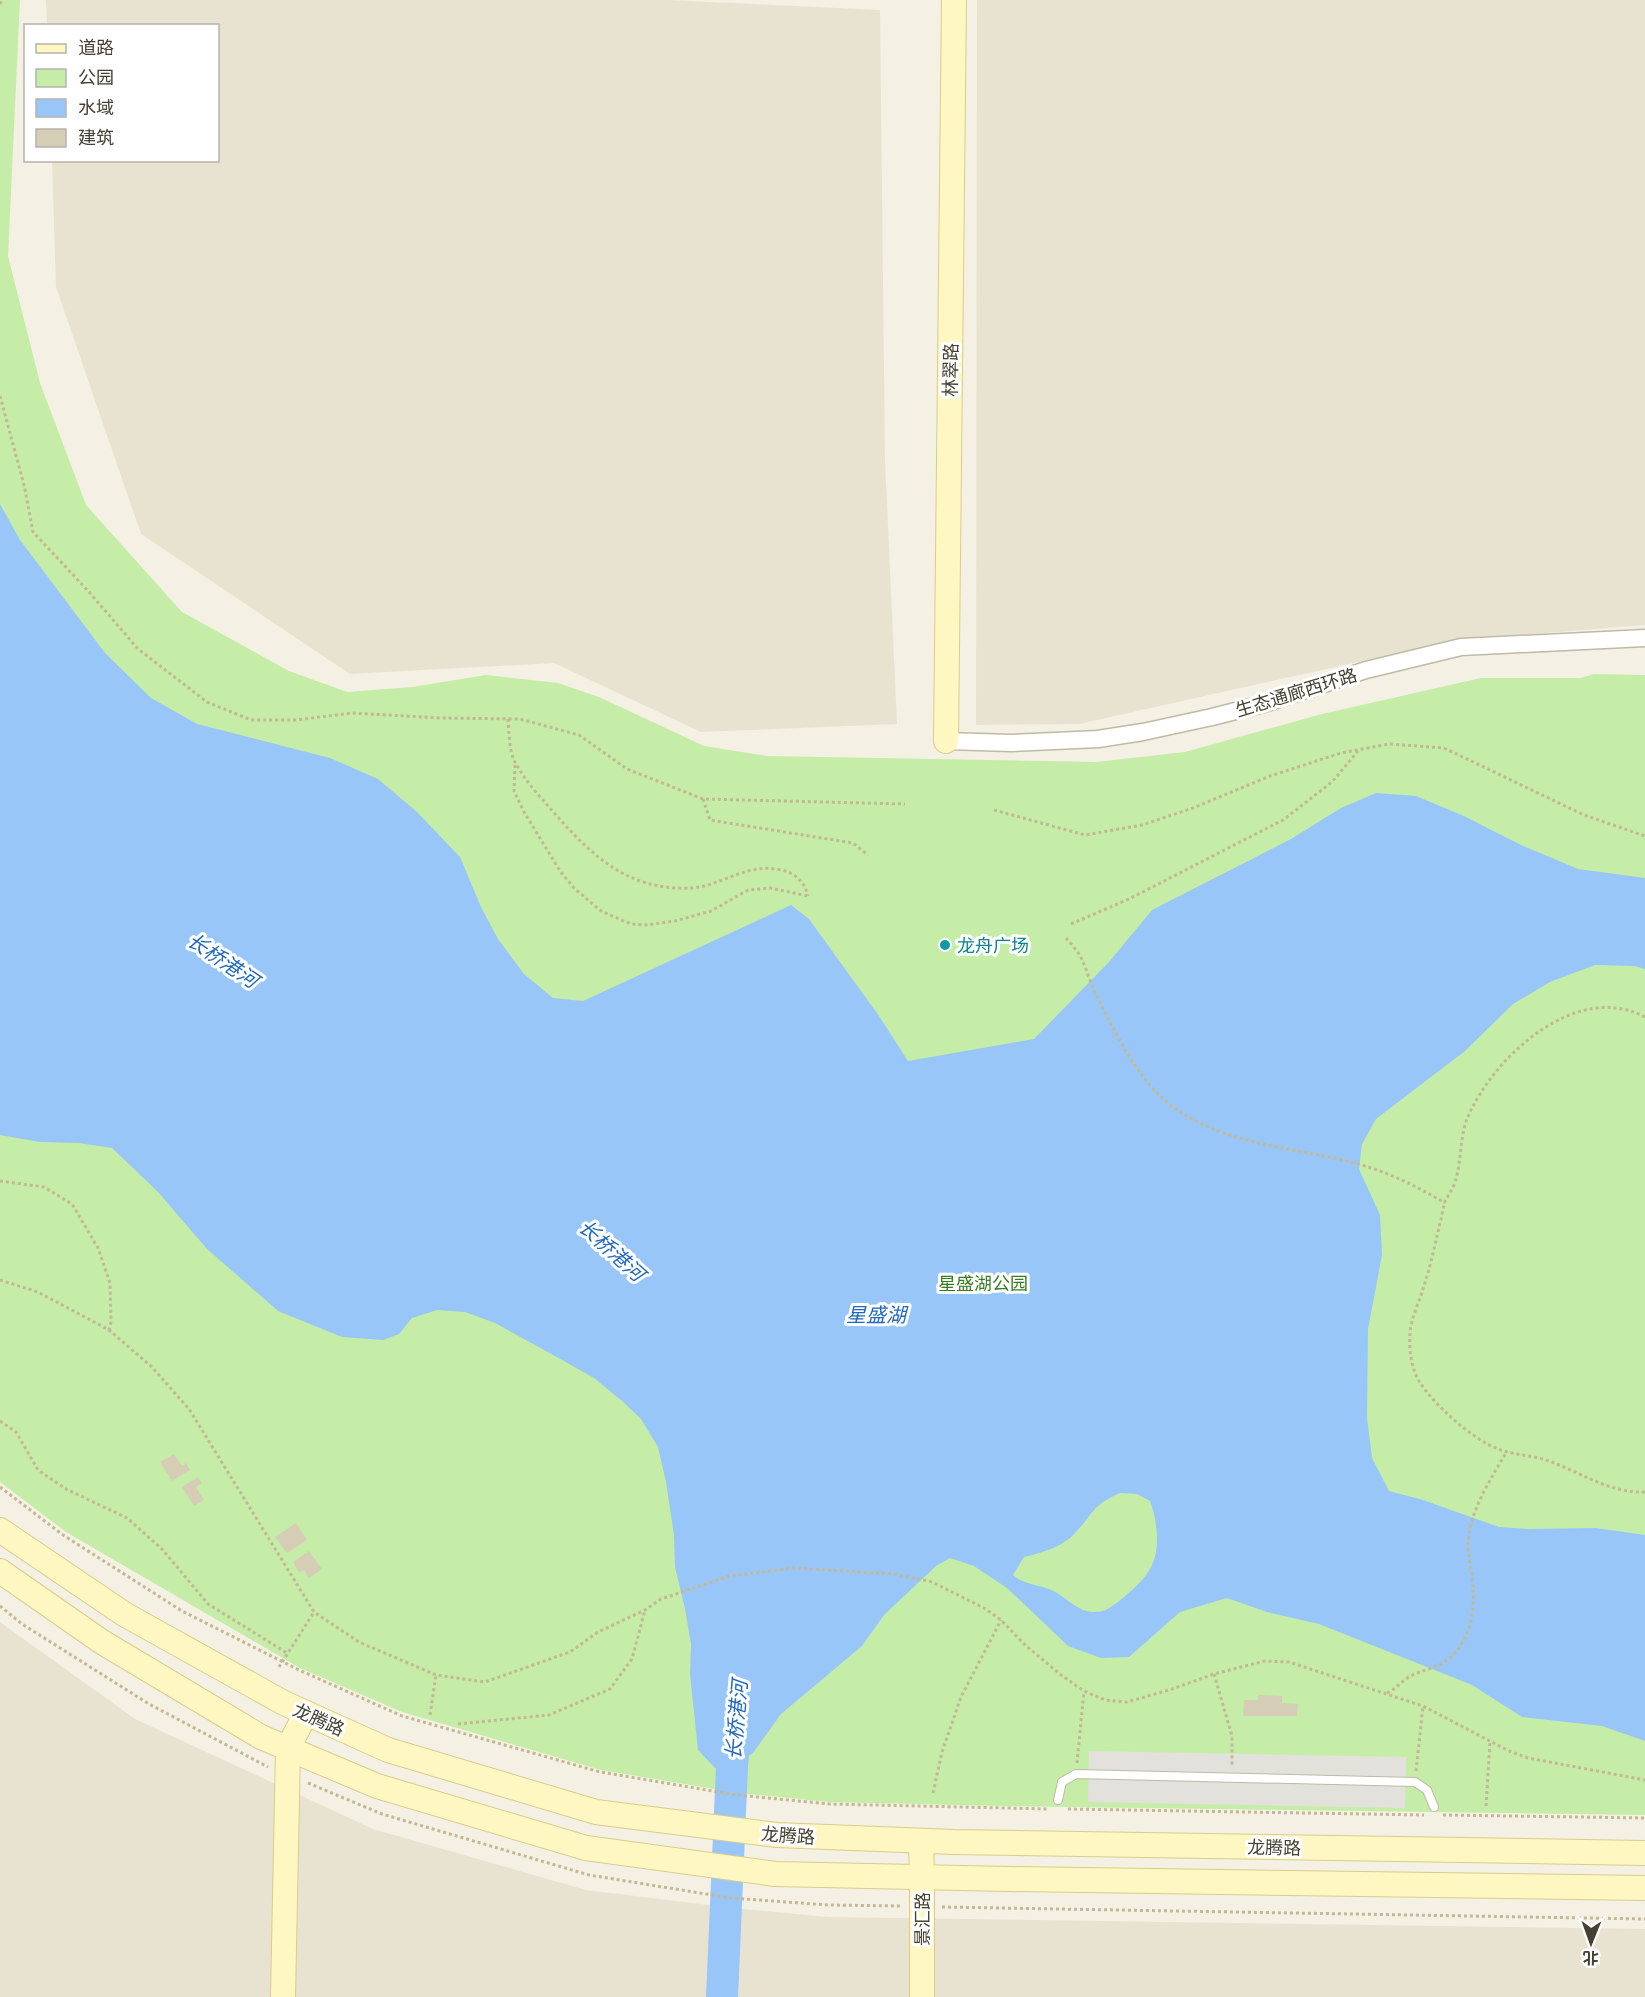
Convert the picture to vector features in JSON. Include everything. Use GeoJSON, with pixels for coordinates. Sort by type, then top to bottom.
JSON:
{"type":"FeatureCollection","features":[{"type":"Feature","properties":{"kind":"main road","name":"林翠路"},"geometry":{"type":"LineString","coordinates":[[946,741],[954,0]]}},
{"type":"Feature","properties":{"kind":"main road","name":"龙腾路"},"geometry":{"type":"LineString","coordinates":[[0,1530],[124,1614],[284,1703],[388,1750],[596,1812],[777,1835],[921,1841],[1645,1853]]}},
{"type":"Feature","properties":{"kind":"main road","name":"龙腾路"},"geometry":{"type":"LineString","coordinates":[[0,1571],[102,1642],[261,1737],[376,1786],[586,1848],[775,1874],[1645,1888]]}},
{"type":"Feature","properties":{"kind":"main road"},"geometry":{"type":"LineString","coordinates":[[284,1997],[288,1748],[306,1713]]}},
{"type":"Feature","properties":{"kind":"main road","name":"景汇路"},"geometry":{"type":"LineString","coordinates":[[921,1841],[922,1997]]}},
{"type":"Feature","properties":{"kind":"street","name":"生态通廊西环路"},"geometry":{"type":"LineString","coordinates":[[946,741],[1020,743],[1110,737],[1212,717],[1267,703],[1366,670],[1461,647],[1645,638]]}},
{"type":"Feature","properties":{"kind":"lane"},"geometry":{"type":"LineString","coordinates":[[1058,1800],[1062,1782],[1076,1774],[1415,1782],[1427,1790],[1432,1811]]}},
{"type":"Feature","properties":{"kind":"path"},"geometry":{"type":"LineString","coordinates":[[0,396],[25,489],[33,532],[138,649],[207,702],[251,720],[296,720],[352,713],[520,719],[579,735],[627,769],[703,799],[905,804]]}},
{"type":"Feature","properties":{"kind":"path"},"geometry":{"type":"LineString","coordinates":[[507,719],[515,763],[514,791],[547,851],[574,888],[601,911],[631,924],[646,925],[675,921],[711,911],[748,890],[770,888],[808,896],[805,884],[798,878],[789,872],[775,868],[735,874],[695,888],[655,885],[614,869],[595,856],[576,837],[543,800],[515,763]]}},
{"type":"Feature","properties":{"kind":"path"},"geometry":{"type":"LineString","coordinates":[[994,810],[1085,835],[1142,825],[1192,808],[1270,776],[1341,753],[1389,744],[1444,748],[1584,815],[1645,836]]}},
{"type":"Feature","properties":{"kind":"path"},"geometry":{"type":"LineString","coordinates":[[1071,924],[1129,899],[1283,820],[1332,782],[1359,750]]}},
{"type":"Feature","properties":{"kind":"path"},"geometry":{"type":"LineString","coordinates":[[703,799],[710,820],[853,843],[868,855]]}},
{"type":"Feature","properties":{"kind":"path"},"geometry":{"type":"LineString","coordinates":[[1066,938],[1080,956],[1103,1007],[1137,1067],[1153,1088],[1178,1111],[1200,1124],[1238,1137],[1286,1150],[1359,1164],[1386,1173],[1407,1181],[1445,1203]]}},
{"type":"Feature","properties":{"kind":"path"},"geometry":{"type":"LineString","coordinates":[[1645,1017],[1624,1008],[1612,1007],[1570,1015],[1551,1023],[1513,1054],[1491,1078],[1472,1107],[1461,1136],[1455,1183],[1445,1203],[1423,1291],[1410,1330],[1410,1356],[1419,1381],[1453,1419],[1476,1439],[1507,1451],[1543,1459],[1596,1482],[1620,1489],[1645,1492]]}},
{"type":"Feature","properties":{"kind":"path"},"geometry":{"type":"LineString","coordinates":[[0,1180],[44,1187],[72,1204],[98,1248],[110,1283],[111,1322],[109,1330]]}},
{"type":"Feature","properties":{"kind":"path"},"geometry":{"type":"LineString","coordinates":[[0,1280],[38,1292],[109,1330],[152,1367],[189,1409],[314,1612],[359,1642],[436,1675],[485,1682],[570,1652],[598,1632],[645,1610],[661,1599],[729,1576],[794,1568],[894,1574],[932,1582],[1001,1620],[1024,1644],[1083,1691],[1105,1700],[1127,1702],[1214,1674],[1264,1661],[1290,1662],[1423,1706],[1509,1751],[1528,1758],[1645,1780]]}},
{"type":"Feature","properties":{"kind":"path"},"geometry":{"type":"LineString","coordinates":[[0,1421],[16,1432],[39,1470],[66,1489],[127,1518],[162,1549],[208,1604],[287,1653]]}},
{"type":"Feature","properties":{"kind":"path"},"geometry":{"type":"LineString","coordinates":[[1387,1693],[1410,1676],[1440,1665],[1457,1650],[1471,1628],[1473,1596],[1468,1545],[1471,1526],[1487,1486],[1507,1451]]}},
{"type":"Feature","properties":{"kind":"path"},"geometry":{"type":"LineString","coordinates":[[0,1487],[63,1535],[182,1611],[299,1670],[402,1716],[600,1772],[737,1795],[830,1804],[1432,1811]]}},
{"type":"Feature","properties":{"kind":"path"},"geometry":{"type":"LineString","coordinates":[[458,1724],[549,1715],[610,1689],[632,1659],[645,1610]]}},
{"type":"Feature","properties":{"kind":"path"},"geometry":{"type":"LineString","coordinates":[[279,1667],[314,1612]]}},
{"type":"Feature","properties":{"kind":"path"},"geometry":{"type":"LineString","coordinates":[[933,1793],[942,1752],[961,1697],[1001,1620]]}},
{"type":"Feature","properties":{"kind":"path"},"geometry":{"type":"LineString","coordinates":[[1214,1674],[1232,1736],[1232,1778]]}},
{"type":"Feature","properties":{"kind":"path"},"geometry":{"type":"LineString","coordinates":[[430,1715],[436,1675]]}},
{"type":"Feature","properties":{"kind":"path"},"geometry":{"type":"LineString","coordinates":[[1076,1774],[1083,1691]]}},
{"type":"Feature","properties":{"kind":"path"},"geometry":{"type":"LineString","coordinates":[[1415,1782],[1423,1706]]}},
{"type":"Feature","properties":{"kind":"path"},"geometry":{"type":"LineString","coordinates":[[1486,1806],[1490,1741]]}},
{"type":"Feature","properties":{"kind":"path"},"geometry":{"type":"LineString","coordinates":[[1441,1815],[1645,1818]]}},
{"type":"Feature","properties":{"kind":"shaded area"},"geometry":{"type":"Polygon","coordinates":[[[46,0],[669,0],[880,10],[885,459],[897,724],[701,732],[554,663],[350,674],[141,534],[56,287],[52,162],[219,162],[219,24],[47,24],[46,0]]]}},
{"type":"Feature","properties":{"kind":"shaded area"},"geometry":{"type":"Polygon","coordinates":[[[977,0],[1645,0],[1645,625],[1457,640],[1079,724],[976,725],[977,0]]]}},
{"type":"Feature","properties":{"kind":"shaded area"},"geometry":{"type":"Polygon","coordinates":[[[0,1622],[135,1719],[373,1829],[586,1890],[828,1917],[1645,1929],[1645,1997],[0,1997],[0,1622]]]}},
{"type":"Feature","properties":{"kind":"shaded area"},"geometry":{"type":"Polygon","coordinates":[[[1089,1751],[1406,1757],[1405,1808],[1088,1802],[1089,1751]]]}},
{"type":"Feature","properties":{"kind":"green space","name":"星盛湖公园"},"geometry":{"type":"Polygon","coordinates":[[[0,0],[20,0],[8,256],[40,383],[86,505],[182,612],[289,671],[347,692],[412,687],[486,675],[558,683],[599,697],[704,746],[767,756],[1096,762],[1185,752],[1322,714],[1481,678],[1581,678],[1594,674],[1645,675],[1645,1815],[830,1802],[738,1793],[601,1770],[402,1712],[300,1668],[66,1532],[0,1482],[0,0]]]}},
{"type":"Feature","properties":{"kind":"water","name":"星盛湖"},"geometry":{"type":"Polygon","coordinates":[[[0,504],[20,540],[105,653],[151,698],[197,724],[330,758],[378,779],[417,812],[460,857],[481,907],[498,939],[524,974],[553,998],[583,1001],[791,905],[809,919],[879,1016],[908,1061],[1034,1039],[1109,962],[1152,910],[1291,839],[1341,808],[1376,793],[1416,796],[1578,869],[1645,878],[1645,969],[1635,966],[1595,965],[1550,982],[1513,1004],[1465,1051],[1376,1119],[1362,1144],[1359,1169],[1380,1215],[1382,1255],[1368,1329],[1367,1418],[1372,1458],[1389,1491],[1423,1500],[1499,1527],[1596,1528],[1645,1535],[1645,1741],[1602,1726],[1522,1717],[1472,1685],[1319,1624],[1267,1612],[1227,1598],[1180,1612],[1129,1657],[1101,1658],[1068,1646],[1007,1588],[974,1566],[950,1558],[936,1566],[884,1615],[862,1646],[781,1714],[753,1753],[732,1766],[715,1768],[698,1750],[690,1674],[691,1644],[675,1567],[674,1535],[658,1447],[641,1419],[622,1401],[594,1378],[495,1323],[465,1312],[437,1310],[412,1318],[399,1334],[383,1340],[342,1337],[278,1311],[207,1249],[158,1192],[112,1148],[79,1143],[40,1142],[0,1135],[0,504]],[[1120,1493],[1104,1502],[1070,1538],[1058,1546],[1024,1557],[1013,1575],[1022,1581],[1046,1588],[1089,1612],[1099,1612],[1110,1607],[1141,1581],[1151,1567],[1154,1558],[1157,1539],[1153,1510],[1150,1501],[1137,1494],[1120,1493]]]}},
{"type":"Feature","properties":{"kind":"building"},"geometry":{"type":"Polygon","coordinates":[[[174,1454],[182,1466],[186,1463],[190,1470],[172,1481],[160,1462],[174,1454]]]}},
{"type":"Feature","properties":{"kind":"building"},"geometry":{"type":"Polygon","coordinates":[[[198,1477],[202,1483],[196,1487],[204,1500],[194,1506],[182,1487],[198,1477]]]}},
{"type":"Feature","properties":{"kind":"building"},"geometry":{"type":"Polygon","coordinates":[[[296,1523],[307,1540],[287,1553],[275,1537],[296,1523]]]}},
{"type":"Feature","properties":{"kind":"building"},"geometry":{"type":"Polygon","coordinates":[[[309,1551],[322,1569],[309,1578],[304,1570],[299,1572],[293,1562],[309,1551]]]}},
{"type":"Feature","properties":{"kind":"building"},"geometry":{"type":"Polygon","coordinates":[[[1258,1695],[1282,1696],[1282,1703],[1298,1704],[1297,1716],[1243,1716],[1244,1700],[1258,1700],[1258,1695]]]}},
{"type":"Feature","properties":{"kind":"waterway","name":"长桥港河"},"geometry":{"type":"LineString","coordinates":[[722,1997],[736,1722]]}},
{"type":"Feature","properties":{"kind":"place","name":"龙舟广场"},"geometry":{"type":"Point","coordinates":[945,945]}}]}
